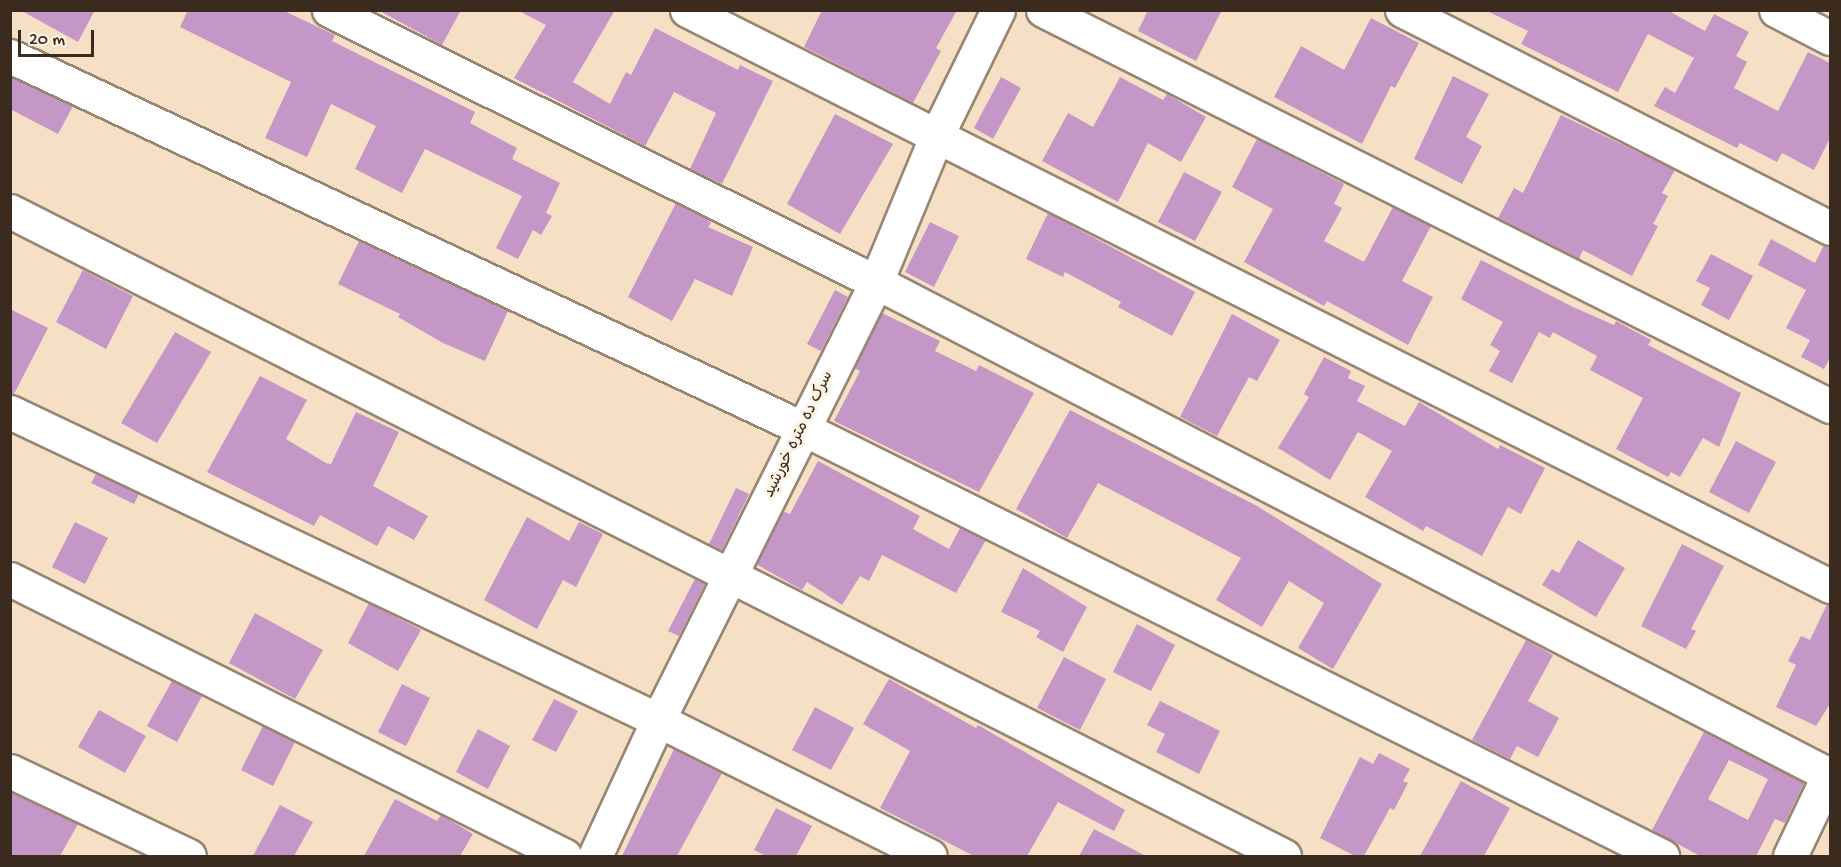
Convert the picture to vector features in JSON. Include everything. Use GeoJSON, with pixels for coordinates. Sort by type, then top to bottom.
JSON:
{"type":"FeatureCollection","features":[{"type":"Feature","properties":{"kind":"street"},"geometry":{"type":"LineString","coordinates":[[329,10],[876,282],[1830,773],[1790,856]]}},
{"type":"Feature","properties":{"kind":"street"},"geometry":{"type":"LineString","coordinates":[[687,10],[1830,586]]}},
{"type":"Feature","properties":{"kind":"street","name":"سرک ده متره خورشید"},"geometry":{"type":"LineString","coordinates":[[596,856],[658,720],[876,282],[936,137],[998,10]]}},
{"type":"Feature","properties":{"kind":"street"},"geometry":{"type":"LineString","coordinates":[[1043,10],[1830,406]]}},
{"type":"Feature","properties":{"kind":"street"},"geometry":{"type":"LineString","coordinates":[[1402,10],[1830,228]]}},
{"type":"Feature","properties":{"kind":"street"},"geometry":{"type":"LineString","coordinates":[[1776,10],[1830,38]]}},
{"type":"Feature","properties":{"kind":"street"},"geometry":{"type":"LineString","coordinates":[[10,56],[802,428],[1662,856]]}},
{"type":"Feature","properties":{"kind":"street"},"geometry":{"type":"LineString","coordinates":[[10,211],[732,574],[1284,856]]}},
{"type":"Feature","properties":{"kind":"street"},"geometry":{"type":"LineString","coordinates":[[10,412],[658,720],[930,856]]}},
{"type":"Feature","properties":{"kind":"street"},"geometry":{"type":"LineString","coordinates":[[10,579],[565,856]]}},
{"type":"Feature","properties":{"kind":"street"},"geometry":{"type":"LineString","coordinates":[[10,771],[189,856]]}},
{"type":"Feature","properties":{"kind":"building"},"geometry":{"type":"Polygon","coordinates":[[[20,10],[95,10],[78,42],[20,10]]]}},
{"type":"Feature","properties":{"kind":"building"},"geometry":{"type":"Polygon","coordinates":[[[188,10],[282,10],[335,35],[332,41],[475,112],[470,123],[517,148],[512,159],[560,183],[546,213],[552,216],[541,235],[533,230],[518,259],[496,248],[522,196],[425,149],[402,193],[355,169],[376,126],[331,104],[307,157],[265,138],[291,82],[180,27],[188,10]]]}},
{"type":"Feature","properties":{"kind":"building"},"geometry":{"type":"Polygon","coordinates":[[[378,10],[461,10],[442,45],[378,10]]]}},
{"type":"Feature","properties":{"kind":"building"},"geometry":{"type":"Polygon","coordinates":[[[517,10],[615,10],[573,82],[610,104],[626,72],[631,75],[655,28],[738,70],[740,65],[773,81],[722,184],[690,169],[716,113],[674,92],[645,146],[514,78],[546,25],[517,10]]]}},
{"type":"Feature","properties":{"kind":"building"},"geometry":{"type":"Polygon","coordinates":[[[822,10],[957,10],[936,48],[941,51],[913,103],[804,47],[822,10]]]}},
{"type":"Feature","properties":{"kind":"building"},"geometry":{"type":"Polygon","coordinates":[[[1148,10],[1222,10],[1196,61],[1138,31],[1148,10]]]}},
{"type":"Feature","properties":{"kind":"building"},"geometry":{"type":"Polygon","coordinates":[[[1485,10],[1667,10],[1705,31],[1714,14],[1749,32],[1736,56],[1747,62],[1734,88],[1778,111],[1808,52],[1830,63],[1830,138],[1814,170],[1782,153],[1777,162],[1740,143],[1737,148],[1654,106],[1665,87],[1675,93],[1694,58],[1648,34],[1618,92],[1521,44],[1528,31],[1485,10]]]}},
{"type":"Feature","properties":{"kind":"building"},"geometry":{"type":"Polygon","coordinates":[[[1371,18],[1419,43],[1395,88],[1391,86],[1362,144],[1274,97],[1301,46],[1344,70],[1371,18]]]}},
{"type":"Feature","properties":{"kind":"building"},"geometry":{"type":"Polygon","coordinates":[[[1453,76],[1489,94],[1466,137],[1482,146],[1462,184],[1414,159],[1453,76]]]}},
{"type":"Feature","properties":{"kind":"building"},"geometry":{"type":"Polygon","coordinates":[[[10,77],[73,106],[58,134],[10,109],[10,77]]]}},
{"type":"Feature","properties":{"kind":"building"},"geometry":{"type":"Polygon","coordinates":[[[1001,77],[1021,88],[993,139],[974,128],[1001,77]]]}},
{"type":"Feature","properties":{"kind":"building"},"geometry":{"type":"Polygon","coordinates":[[[1120,77],[1163,100],[1167,94],[1206,117],[1181,162],[1148,143],[1118,202],[1042,161],[1068,113],[1093,127],[1120,77]]]}},
{"type":"Feature","properties":{"kind":"building"},"geometry":{"type":"Polygon","coordinates":[[[835,114],[893,144],[840,234],[787,204],[835,114]]]}},
{"type":"Feature","properties":{"kind":"building"},"geometry":{"type":"Polygon","coordinates":[[[1561,115],[1675,170],[1662,193],[1668,196],[1653,224],[1658,226],[1632,276],[1583,250],[1579,259],[1498,218],[1514,188],[1523,193],[1561,115]]]}},
{"type":"Feature","properties":{"kind":"building"},"geometry":{"type":"Polygon","coordinates":[[[1257,139],[1344,184],[1334,204],[1342,208],[1324,241],[1364,262],[1393,207],[1431,226],[1402,281],[1433,297],[1408,345],[1327,301],[1324,306],[1244,262],[1273,209],[1232,187],[1257,139]]]}},
{"type":"Feature","properties":{"kind":"building"},"geometry":{"type":"Polygon","coordinates":[[[1184,172],[1222,192],[1195,241],[1158,222],[1184,172]]]}},
{"type":"Feature","properties":{"kind":"building"},"geometry":{"type":"Polygon","coordinates":[[[676,203],[706,218],[711,223],[708,227],[753,247],[732,296],[695,279],[672,321],[628,297],[676,203]]]}},
{"type":"Feature","properties":{"kind":"building"},"geometry":{"type":"Polygon","coordinates":[[[1048,213],[1195,292],[1172,336],[1118,307],[1121,302],[1065,272],[1063,277],[1026,259],[1048,213]]]}},
{"type":"Feature","properties":{"kind":"building"},"geometry":{"type":"Polygon","coordinates":[[[930,222],[959,236],[934,287],[905,272],[930,222]]]}},
{"type":"Feature","properties":{"kind":"building"},"geometry":{"type":"Polygon","coordinates":[[[1771,239],[1815,263],[1824,245],[1830,247],[1830,358],[1824,369],[1801,357],[1810,340],[1786,328],[1806,290],[1758,265],[1771,239]]]}},
{"type":"Feature","properties":{"kind":"building"},"geometry":{"type":"Polygon","coordinates":[[[359,241],[508,311],[485,361],[443,343],[398,317],[400,314],[338,284],[359,241]]]}},
{"type":"Feature","properties":{"kind":"building"},"geometry":{"type":"Polygon","coordinates":[[[1711,254],[1753,276],[1729,320],[1701,305],[1710,288],[1696,281],[1711,254]]]}},
{"type":"Feature","properties":{"kind":"building"},"geometry":{"type":"Polygon","coordinates":[[[1481,260],[1573,307],[1614,325],[1616,321],[1651,340],[1648,345],[1741,393],[1719,447],[1703,438],[1680,477],[1671,472],[1668,477],[1616,449],[1643,398],[1590,370],[1597,356],[1553,332],[1550,338],[1539,332],[1512,383],[1489,371],[1500,351],[1490,345],[1503,322],[1461,299],[1481,260]]]}},
{"type":"Feature","properties":{"kind":"building"},"geometry":{"type":"Polygon","coordinates":[[[83,270],[133,296],[106,349],[56,322],[83,270]]]}},
{"type":"Feature","properties":{"kind":"building"},"geometry":{"type":"Polygon","coordinates":[[[835,290],[848,297],[821,351],[807,344],[835,290]]]}},
{"type":"Feature","properties":{"kind":"building"},"geometry":{"type":"Polygon","coordinates":[[[10,309],[48,328],[14,394],[10,394],[10,309]]]}},
{"type":"Feature","properties":{"kind":"building"},"geometry":{"type":"Polygon","coordinates":[[[882,313],[940,341],[935,351],[976,371],[979,365],[1034,393],[979,492],[834,421],[860,371],[854,368],[882,313]]]}},
{"type":"Feature","properties":{"kind":"building"},"geometry":{"type":"Polygon","coordinates":[[[1232,314],[1280,340],[1257,381],[1249,377],[1217,436],[1180,417],[1232,314]]]}},
{"type":"Feature","properties":{"kind":"building"},"geometry":{"type":"Polygon","coordinates":[[[175,332],[211,352],[157,443],[121,423],[175,332]]]}},
{"type":"Feature","properties":{"kind":"building"},"geometry":{"type":"Polygon","coordinates":[[[1324,357],[1351,371],[1348,378],[1365,386],[1357,401],[1405,426],[1419,402],[1498,449],[1500,445],[1545,468],[1521,514],[1508,507],[1482,556],[1426,526],[1423,531],[1365,497],[1392,451],[1358,432],[1330,480],[1278,448],[1309,397],[1304,394],[1324,357]]]}},
{"type":"Feature","properties":{"kind":"building"},"geometry":{"type":"Polygon","coordinates":[[[260,376],[307,400],[286,439],[326,463],[331,464],[356,412],[399,432],[373,486],[428,516],[414,540],[388,526],[377,546],[320,515],[314,526],[207,472],[260,376]]]}},
{"type":"Feature","properties":{"kind":"building"},"geometry":{"type":"Polygon","coordinates":[[[1070,410],[1257,506],[1382,584],[1333,669],[1298,648],[1324,603],[1289,581],[1262,627],[1216,600],[1241,558],[1098,483],[1067,538],[1016,509],[1070,410]]]}},
{"type":"Feature","properties":{"kind":"building"},"geometry":{"type":"Polygon","coordinates":[[[1736,441],[1776,462],[1749,513],[1709,492],[1736,441]]]}},
{"type":"Feature","properties":{"kind":"building"},"geometry":{"type":"Polygon","coordinates":[[[818,461],[920,516],[913,529],[949,549],[960,528],[986,540],[956,593],[882,555],[869,581],[860,576],[842,605],[807,582],[802,590],[756,564],[783,511],[790,514],[818,461]]]}},
{"type":"Feature","properties":{"kind":"building"},"geometry":{"type":"Polygon","coordinates":[[[96,474],[139,494],[134,504],[91,483],[96,474]]]}},
{"type":"Feature","properties":{"kind":"building"},"geometry":{"type":"Polygon","coordinates":[[[736,488],[749,494],[722,550],[709,544],[736,488]]]}},
{"type":"Feature","properties":{"kind":"building"},"geometry":{"type":"Polygon","coordinates":[[[527,517],[569,541],[579,522],[603,534],[576,587],[563,580],[537,629],[484,600],[527,517]]]}},
{"type":"Feature","properties":{"kind":"building"},"geometry":{"type":"Polygon","coordinates":[[[75,522],[108,538],[85,584],[52,567],[75,522]]]}},
{"type":"Feature","properties":{"kind":"building"},"geometry":{"type":"Polygon","coordinates":[[[1578,540],[1625,568],[1596,617],[1542,585],[1552,569],[1559,573],[1578,540]]]}},
{"type":"Feature","properties":{"kind":"building"},"geometry":{"type":"Polygon","coordinates":[[[1682,544],[1724,566],[1691,629],[1696,631],[1686,649],[1641,626],[1682,544]]]}},
{"type":"Feature","properties":{"kind":"building"},"geometry":{"type":"Polygon","coordinates":[[[1023,568],[1087,607],[1063,652],[1036,637],[1040,631],[1001,612],[1023,568]]]}},
{"type":"Feature","properties":{"kind":"building"},"geometry":{"type":"Polygon","coordinates":[[[695,579],[705,584],[679,636],[668,631],[695,579]]]}},
{"type":"Feature","properties":{"kind":"building"},"geometry":{"type":"Polygon","coordinates":[[[369,603],[421,630],[398,671],[348,643],[369,603]]]}},
{"type":"Feature","properties":{"kind":"building"},"geometry":{"type":"Polygon","coordinates":[[[1827,604],[1830,605],[1830,704],[1816,726],[1776,707],[1796,665],[1788,661],[1801,636],[1810,640],[1827,604]]]}},
{"type":"Feature","properties":{"kind":"building"},"geometry":{"type":"Polygon","coordinates":[[[255,613],[323,650],[295,699],[229,663],[255,613]]]}},
{"type":"Feature","properties":{"kind":"building"},"geometry":{"type":"Polygon","coordinates":[[[1137,624],[1175,645],[1151,691],[1113,672],[1137,624]]]}},
{"type":"Feature","properties":{"kind":"building"},"geometry":{"type":"Polygon","coordinates":[[[1526,640],[1553,655],[1528,701],[1559,718],[1538,757],[1517,746],[1510,759],[1472,740],[1526,640]]]}},
{"type":"Feature","properties":{"kind":"building"},"geometry":{"type":"Polygon","coordinates":[[[1064,657],[1106,679],[1080,730],[1037,708],[1064,657]]]}},
{"type":"Feature","properties":{"kind":"building"},"geometry":{"type":"Polygon","coordinates":[[[889,679],[976,728],[978,725],[1125,810],[1114,831],[1058,802],[1027,856],[974,856],[880,808],[910,751],[863,724],[889,679]]]}},
{"type":"Feature","properties":{"kind":"building"},"geometry":{"type":"Polygon","coordinates":[[[172,681],[202,696],[177,742],[147,726],[172,681]]]}},
{"type":"Feature","properties":{"kind":"building"},"geometry":{"type":"Polygon","coordinates":[[[402,684],[430,698],[406,746],[378,732],[402,684]]]}},
{"type":"Feature","properties":{"kind":"building"},"geometry":{"type":"Polygon","coordinates":[[[554,699],[578,711],[556,752],[532,740],[554,699]]]}},
{"type":"Feature","properties":{"kind":"building"},"geometry":{"type":"Polygon","coordinates":[[[1160,701],[1220,731],[1199,774],[1156,752],[1165,734],[1147,725],[1160,701]]]}},
{"type":"Feature","properties":{"kind":"building"},"geometry":{"type":"Polygon","coordinates":[[[815,707],[854,728],[831,770],[792,750],[815,707]]]}},
{"type":"Feature","properties":{"kind":"building"},"geometry":{"type":"Polygon","coordinates":[[[99,710],[146,736],[125,773],[78,747],[99,710]]]}},
{"type":"Feature","properties":{"kind":"building"},"geometry":{"type":"Polygon","coordinates":[[[263,726],[295,742],[273,786],[241,770],[263,726]]]}},
{"type":"Feature","properties":{"kind":"building"},"geometry":{"type":"Polygon","coordinates":[[[478,729],[510,746],[488,789],[456,772],[478,729]]]}},
{"type":"Feature","properties":{"kind":"building"},"geometry":{"type":"Polygon","coordinates":[[[1704,732],[1804,783],[1785,823],[1775,819],[1756,856],[1700,856],[1652,830],[1704,732]],[[1729,760],[1708,799],[1748,820],[1768,779],[1729,760]]]}},
{"type":"Feature","properties":{"kind":"building"},"geometry":{"type":"Polygon","coordinates":[[[674,749],[722,773],[677,856],[622,856],[674,749]]]}},
{"type":"Feature","properties":{"kind":"building"},"geometry":{"type":"Polygon","coordinates":[[[1379,753],[1410,769],[1403,781],[1408,783],[1394,810],[1390,808],[1364,856],[1355,856],[1320,838],[1360,757],[1373,764],[1379,753]]]}},
{"type":"Feature","properties":{"kind":"building"},"geometry":{"type":"Polygon","coordinates":[[[1461,781],[1510,808],[1484,856],[1420,856],[1461,781]]]}},
{"type":"Feature","properties":{"kind":"building"},"geometry":{"type":"Polygon","coordinates":[[[10,792],[78,824],[60,856],[10,856],[10,792]]]}},
{"type":"Feature","properties":{"kind":"building"},"geometry":{"type":"Polygon","coordinates":[[[395,799],[437,821],[441,815],[473,834],[460,856],[364,856],[395,799]]]}},
{"type":"Feature","properties":{"kind":"building"},"geometry":{"type":"Polygon","coordinates":[[[280,805],[313,822],[294,856],[253,856],[280,805]]]}},
{"type":"Feature","properties":{"kind":"building"},"geometry":{"type":"Polygon","coordinates":[[[776,808],[812,826],[796,856],[766,856],[754,850],[776,808]]]}},
{"type":"Feature","properties":{"kind":"building"},"geometry":{"type":"Polygon","coordinates":[[[1094,829],[1146,856],[1079,856],[1094,829]]]}}]}
